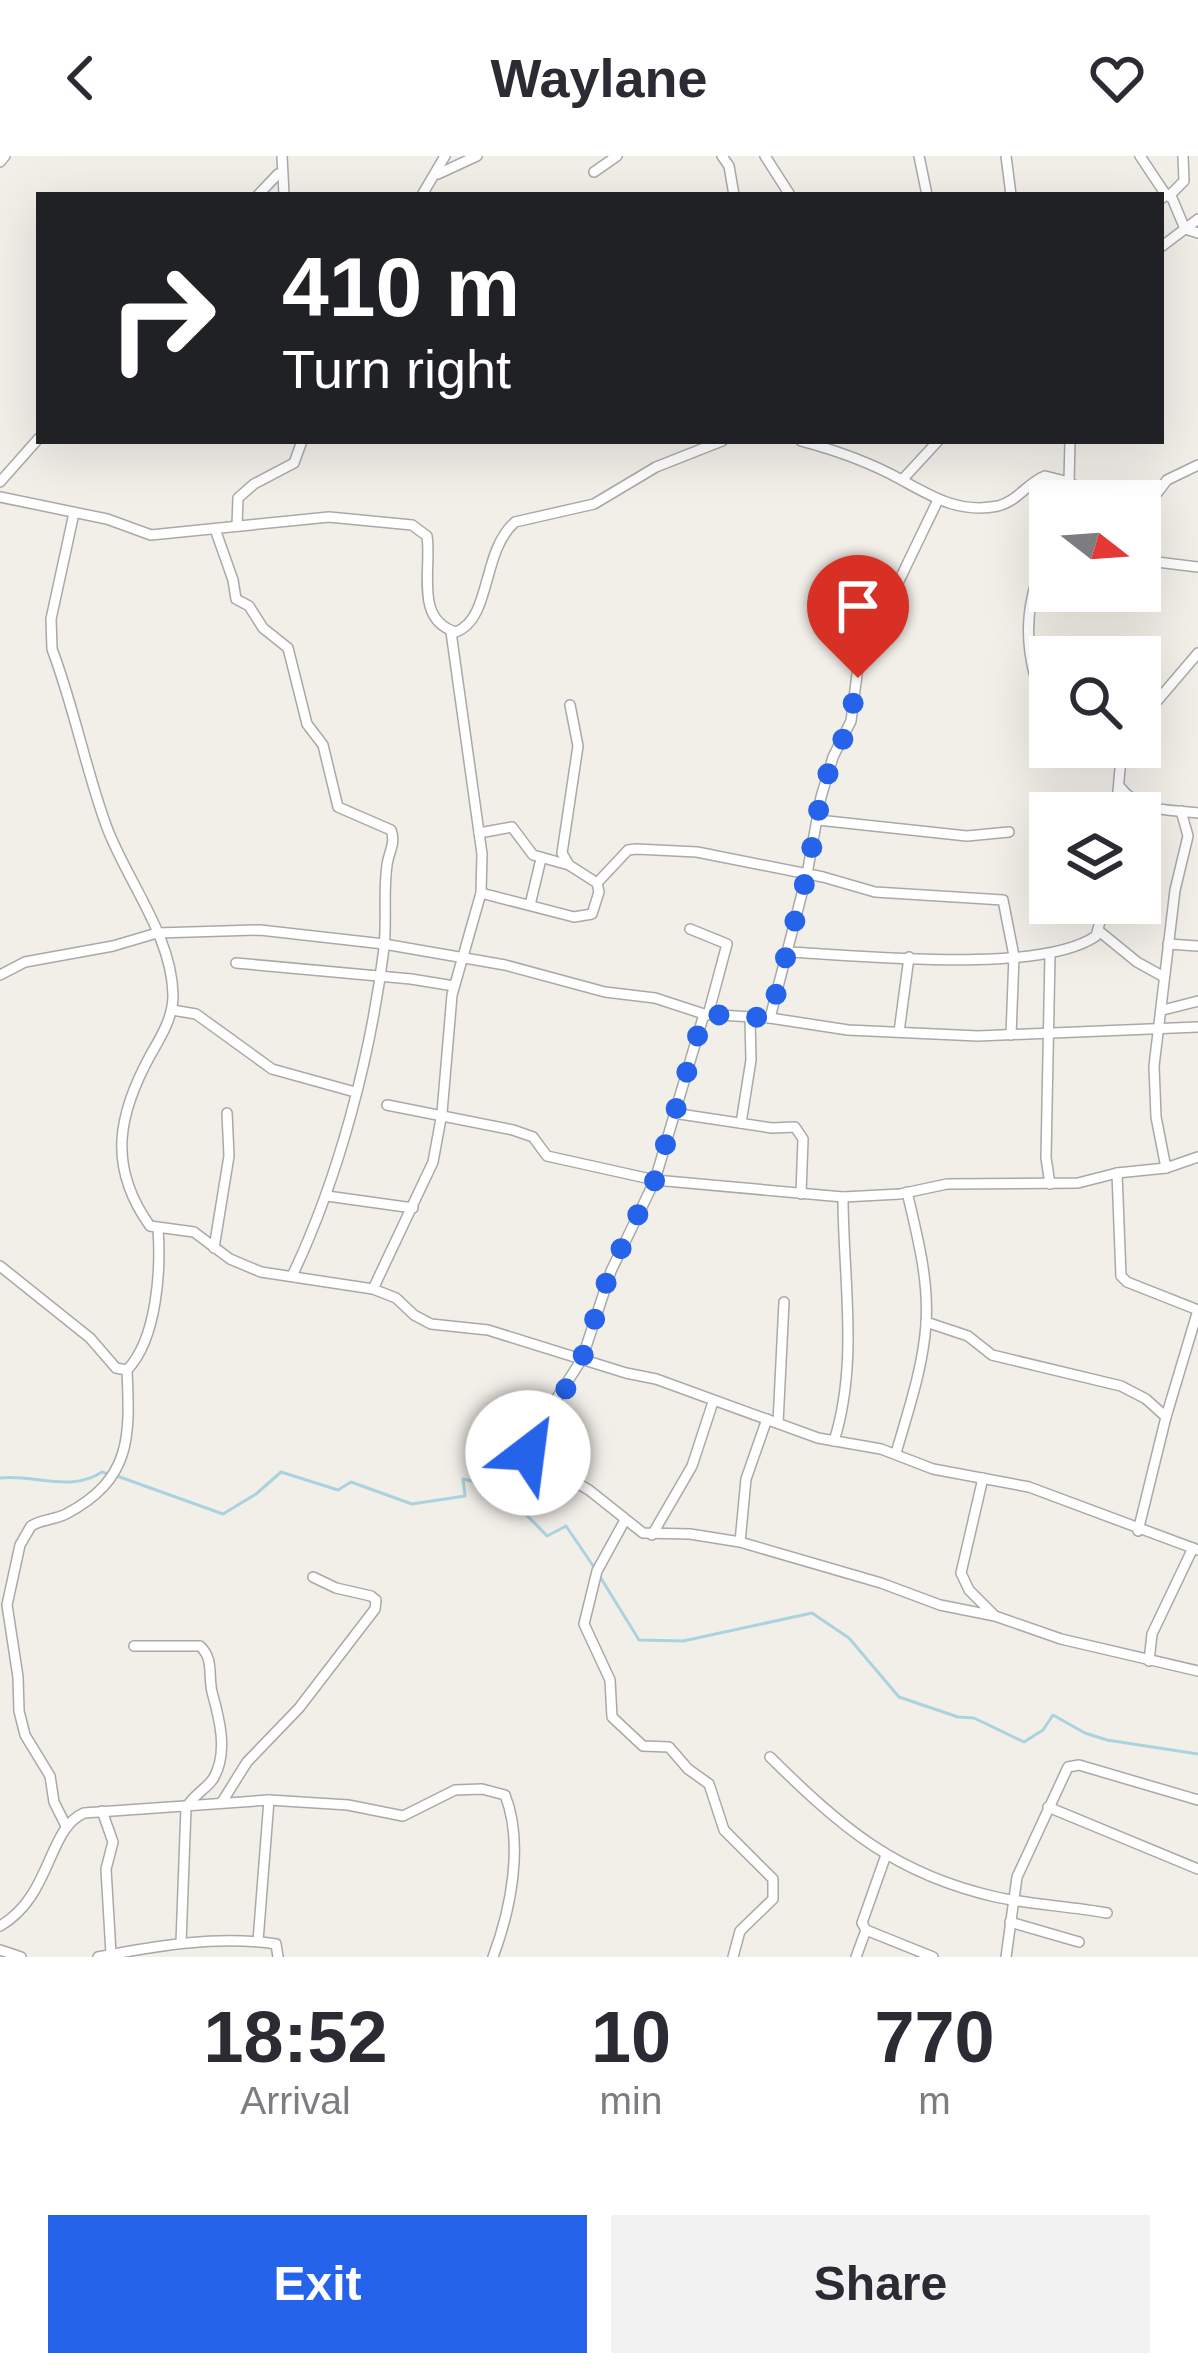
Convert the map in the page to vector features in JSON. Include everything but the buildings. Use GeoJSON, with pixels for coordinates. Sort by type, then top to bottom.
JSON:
{"type":"FeatureCollection","features":[{"type":"Feature","properties":{"kind":"street"},"geometry":{"type":"LineString","coordinates":[[282,156],[284,192]]}},
{"type":"Feature","properties":{"kind":"street"},"geometry":{"type":"LineString","coordinates":[[424,192],[445,156]]}},
{"type":"Feature","properties":{"kind":"street"},"geometry":{"type":"LineString","coordinates":[[437,175],[477,156]]}},
{"type":"Feature","properties":{"kind":"street"},"geometry":{"type":"LineString","coordinates":[[594,172],[617,156]]}},
{"type":"Feature","properties":{"kind":"street"},"geometry":{"type":"LineString","coordinates":[[722,156],[729,166],[733,192]]}},
{"type":"Feature","properties":{"kind":"street"},"geometry":{"type":"LineString","coordinates":[[765,156],[788,192]]}},
{"type":"Feature","properties":{"kind":"street"},"geometry":{"type":"LineString","coordinates":[[919,156],[926,192]]}},
{"type":"Feature","properties":{"kind":"street"},"geometry":{"type":"LineString","coordinates":[[1006,156],[1011,192]]}},
{"type":"Feature","properties":{"kind":"street"},"geometry":{"type":"LineString","coordinates":[[1140,156],[1162,192]]}},
{"type":"Feature","properties":{"kind":"street"},"geometry":{"type":"LineString","coordinates":[[1183,156],[1184,181],[1165,196],[1186,229],[1198,233]]}},
{"type":"Feature","properties":{"kind":"street"},"geometry":{"type":"LineString","coordinates":[[261,192],[280,170]]}},
{"type":"Feature","properties":{"kind":"street"},"geometry":{"type":"LineString","coordinates":[[1164,245],[1198,219]]}},
{"type":"Feature","properties":{"kind":"street"},"geometry":{"type":"LineString","coordinates":[[0,482],[36,441]]}},
{"type":"Feature","properties":{"kind":"street"},"geometry":{"type":"LineString","coordinates":[[237,526],[238,498],[294,463],[301,444]]}},
{"type":"Feature","properties":{"kind":"street"},"geometry":{"type":"LineString","coordinates":[[0,497],[107,519],[151,535],[328,517],[422,530],[428,544],[429,604],[440,626],[451,632],[466,628],[475,619],[492,556],[515,521],[594,503],[656,467],[714,444]]}},
{"type":"Feature","properties":{"kind":"street"},"geometry":{"type":"LineString","coordinates":[[810,444],[902,480],[938,500],[974,508],[1001,505],[1041,478],[1055,480]]}},
{"type":"Feature","properties":{"kind":"street"},"geometry":{"type":"LineString","coordinates":[[902,480],[935,444]]}},
{"type":"Feature","properties":{"kind":"street"},"geometry":{"type":"LineString","coordinates":[[1069,480],[1070,444]]}},
{"type":"Feature","properties":{"kind":"street"},"geometry":{"type":"LineString","coordinates":[[1161,488],[1167,480],[1198,465]]}},
{"type":"Feature","properties":{"kind":"street"},"geometry":{"type":"LineString","coordinates":[[1030,636],[1030,605],[1048,513],[1040,492],[1041,478]]}},
{"type":"Feature","properties":{"kind":"street"},"geometry":{"type":"LineString","coordinates":[[770,1018],[833,757],[855,704],[862,636],[898,583],[938,500]]}},
{"type":"Feature","properties":{"kind":"street"},"geometry":{"type":"LineString","coordinates":[[74,513],[51,619],[52,649],[105,824],[168,960],[172,1010],[127,1102],[121,1135],[129,1186],[146,1220],[158,1229],[186,1230],[261,1272],[373,1289],[396,1298],[414,1316],[431,1324],[488,1330],[656,1379],[834,1441],[896,1453],[933,1469],[1029,1487],[1196,1549],[1152,1634],[1149,1661]]}},
{"type":"Feature","properties":{"kind":"street"},"geometry":{"type":"LineString","coordinates":[[215,529],[237,600],[249,606],[263,628],[288,648],[307,724],[323,745],[338,807],[391,830],[394,839],[387,865],[379,978],[355,1092],[328,1196],[293,1274]]}},
{"type":"Feature","properties":{"kind":"street"},"geometry":{"type":"LineString","coordinates":[[1161,562],[1198,567]]}},
{"type":"Feature","properties":{"kind":"street"},"geometry":{"type":"LineString","coordinates":[[373,1289],[433,1162],[454,986],[481,893],[479,833],[451,632]]}},
{"type":"Feature","properties":{"kind":"street"},"geometry":{"type":"LineString","coordinates":[[1161,696],[1198,653]]}},
{"type":"Feature","properties":{"kind":"street"},"geometry":{"type":"LineString","coordinates":[[570,705],[578,746],[562,844],[564,860],[597,883]]}},
{"type":"Feature","properties":{"kind":"street"},"geometry":{"type":"LineString","coordinates":[[1119,792],[1121,768]]}},
{"type":"Feature","properties":{"kind":"street"},"geometry":{"type":"LineString","coordinates":[[1120,787],[1144,806],[1198,813]]}},
{"type":"Feature","properties":{"kind":"street"},"geometry":{"type":"LineString","coordinates":[[1166,1168],[1154,1086],[1175,890],[1188,836],[1181,811]]}},
{"type":"Feature","properties":{"kind":"street"},"geometry":{"type":"LineString","coordinates":[[818,820],[967,836],[1009,832]]}},
{"type":"Feature","properties":{"kind":"street"},"geometry":{"type":"LineString","coordinates":[[479,833],[512,827],[533,855],[569,865]]}},
{"type":"Feature","properties":{"kind":"street"},"geometry":{"type":"LineString","coordinates":[[481,893],[586,917],[596,903],[597,883],[628,850],[636,848],[697,852],[875,892],[1003,900],[1014,956],[1011,1035]]}},
{"type":"Feature","properties":{"kind":"street"},"geometry":{"type":"LineString","coordinates":[[530,905],[541,859]]}},
{"type":"Feature","properties":{"kind":"street"},"geometry":{"type":"LineString","coordinates":[[787,952],[983,959],[1049,954],[1090,940],[1099,924]]}},
{"type":"Feature","properties":{"kind":"street"},"geometry":{"type":"LineString","coordinates":[[689,929],[727,944],[655,1180],[610,1271],[582,1359],[562,1396],[534,1432],[528,1453],[535,1462],[600,1498],[652,1535],[690,1534],[740,1542],[940,1604],[995,1616],[1028,1630],[1198,1671]]}},
{"type":"Feature","properties":{"kind":"street"},"geometry":{"type":"LineString","coordinates":[[0,975],[25,962],[157,933],[260,930],[384,944],[505,965],[618,995],[655,998],[705,1015],[899,1032],[1011,1035],[1198,1028]]}},
{"type":"Feature","properties":{"kind":"street"},"geometry":{"type":"LineString","coordinates":[[1099,931],[1165,977]]}},
{"type":"Feature","properties":{"kind":"street"},"geometry":{"type":"LineString","coordinates":[[1168,944],[1198,946]]}},
{"type":"Feature","properties":{"kind":"street"},"geometry":{"type":"LineString","coordinates":[[1049,954],[1046,1158],[1050,1184]]}},
{"type":"Feature","properties":{"kind":"street"},"geometry":{"type":"LineString","coordinates":[[899,1032],[909,958]]}},
{"type":"Feature","properties":{"kind":"street"},"geometry":{"type":"LineString","coordinates":[[236,963],[454,986]]}},
{"type":"Feature","properties":{"kind":"street"},"geometry":{"type":"LineString","coordinates":[[1163,1010],[1198,1001]]}},
{"type":"Feature","properties":{"kind":"street"},"geometry":{"type":"LineString","coordinates":[[172,1010],[196,1014],[272,1069],[355,1092]]}},
{"type":"Feature","properties":{"kind":"street"},"geometry":{"type":"LineString","coordinates":[[741,1123],[752,1060],[750,1018]]}},
{"type":"Feature","properties":{"kind":"street"},"geometry":{"type":"LineString","coordinates":[[387,1105],[532,1137],[547,1156],[655,1180],[843,1197],[947,1184],[1078,1183],[1166,1168],[1198,1157]]}},
{"type":"Feature","properties":{"kind":"street"},"geometry":{"type":"LineString","coordinates":[[214,1248],[230,1156],[227,1113]]}},
{"type":"Feature","properties":{"kind":"street"},"geometry":{"type":"LineString","coordinates":[[673,1113],[799,1130],[803,1139],[801,1194]]}},
{"type":"Feature","properties":{"kind":"street"},"geometry":{"type":"LineString","coordinates":[[1117,1173],[1121,1276],[1198,1310],[1138,1531]]}},
{"type":"Feature","properties":{"kind":"street"},"geometry":{"type":"LineString","coordinates":[[896,1453],[918,1374],[926,1322],[925,1271],[907,1192]]}},
{"type":"Feature","properties":{"kind":"street"},"geometry":{"type":"LineString","coordinates":[[328,1196],[413,1208]]}},
{"type":"Feature","properties":{"kind":"street"},"geometry":{"type":"LineString","coordinates":[[834,1441],[846,1396],[848,1364],[843,1197]]}},
{"type":"Feature","properties":{"kind":"street"},"geometry":{"type":"LineString","coordinates":[[66,1826],[54,1802],[50,1776],[22,1723],[7,1605],[20,1545],[31,1526],[70,1512],[119,1469],[130,1414],[127,1370],[144,1344],[156,1293],[158,1229]]}},
{"type":"Feature","properties":{"kind":"street"},"geometry":{"type":"LineString","coordinates":[[0,1266],[90,1338],[116,1368],[127,1370]]}},
{"type":"Feature","properties":{"kind":"street"},"geometry":{"type":"LineString","coordinates":[[740,1542],[746,1479],[773,1421],[784,1302]]}},
{"type":"Feature","properties":{"kind":"street"},"geometry":{"type":"LineString","coordinates":[[926,1322],[968,1336],[992,1355],[1121,1386],[1166,1417]]}},
{"type":"Feature","properties":{"kind":"street"},"geometry":{"type":"LineString","coordinates":[[652,1535],[692,1466],[713,1402]]}},
{"type":"Feature","properties":{"kind":"street"},"geometry":{"type":"LineString","coordinates":[[982,1478],[961,1573],[969,1590],[995,1616]]}},
{"type":"Feature","properties":{"kind":"street"},"geometry":{"type":"LineString","coordinates":[[625,1520],[597,1571],[584,1624],[610,1680],[612,1717],[632,1741],[669,1747],[709,1784],[724,1830],[773,1879],[772,1898],[740,1931],[733,1957]]}},
{"type":"Feature","properties":{"kind":"street"},"geometry":{"type":"LineString","coordinates":[[222,1802],[247,1762],[299,1708],[375,1609],[376,1600],[371,1596],[338,1589],[313,1577]]}},
{"type":"Feature","properties":{"kind":"street"},"geometry":{"type":"LineString","coordinates":[[134,1646],[200,1646],[209,1657],[213,1696],[220,1706],[220,1752],[214,1777],[186,1808],[181,1943]]}},
{"type":"Feature","properties":{"kind":"street"},"geometry":{"type":"LineString","coordinates":[[770,1757],[832,1815],[886,1855],[928,1878],[1011,1900],[1107,1912]]}},
{"type":"Feature","properties":{"kind":"street"},"geometry":{"type":"LineString","coordinates":[[1006,1957],[1011,1900],[1065,1769],[1074,1764],[1198,1799]]}},
{"type":"Feature","properties":{"kind":"street"},"geometry":{"type":"LineString","coordinates":[[0,1926],[32,1900],[66,1826],[76,1815],[269,1800],[370,1808],[403,1816],[455,1790],[470,1788],[505,1795],[512,1824],[512,1872],[494,1957]]}},
{"type":"Feature","properties":{"kind":"street"},"geometry":{"type":"LineString","coordinates":[[257,1941],[269,1800]]}},
{"type":"Feature","properties":{"kind":"street"},"geometry":{"type":"LineString","coordinates":[[1048,1807],[1198,1869]]}},
{"type":"Feature","properties":{"kind":"street"},"geometry":{"type":"LineString","coordinates":[[102,1811],[113,1842],[106,1869],[111,1954]]}},
{"type":"Feature","properties":{"kind":"street"},"geometry":{"type":"LineString","coordinates":[[886,1855],[861,1918],[866,1930],[899,1951],[933,1957]]}},
{"type":"Feature","properties":{"kind":"street"},"geometry":{"type":"LineString","coordinates":[[1010,1922],[1079,1942]]}},
{"type":"Feature","properties":{"kind":"street"},"geometry":{"type":"LineString","coordinates":[[856,1957],[866,1930]]}},
{"type":"Feature","properties":{"kind":"street"},"geometry":{"type":"LineString","coordinates":[[98,1957],[181,1943],[257,1941],[276,1944],[278,1957]]}},
{"type":"Feature","properties":{"kind":"street"},"geometry":{"type":"LineString","coordinates":[[0,1950],[21,1957]]}},
{"type":"Feature","properties":{"kind":"waterway"},"geometry":{"type":"LineString","coordinates":[[117,1476],[223,1514],[281,1472],[338,1490],[351,1482],[412,1504],[465,1496],[463,1479],[500,1493],[547,1536],[566,1526],[594,1567]]}},
{"type":"Feature","properties":{"kind":"waterway"},"geometry":{"type":"LineString","coordinates":[[0,1478],[65,1482],[108,1474]]}},
{"type":"Feature","properties":{"kind":"waterway"},"geometry":{"type":"LineString","coordinates":[[599,1575],[639,1640],[683,1641],[812,1613],[849,1638],[899,1697],[974,1718],[1024,1742],[1043,1730],[1053,1715],[1107,1740],[1198,1754]]}},
{"type":"Feature","properties":{"kind":"route"},"geometry":{"type":"LineString","coordinates":[[528,1453],[534,1432],[562,1396],[582,1359],[610,1271],[655,1180],[704,1014],[770,1018],[807,874],[821,797],[833,757],[848,730],[858,678]]}}]}
